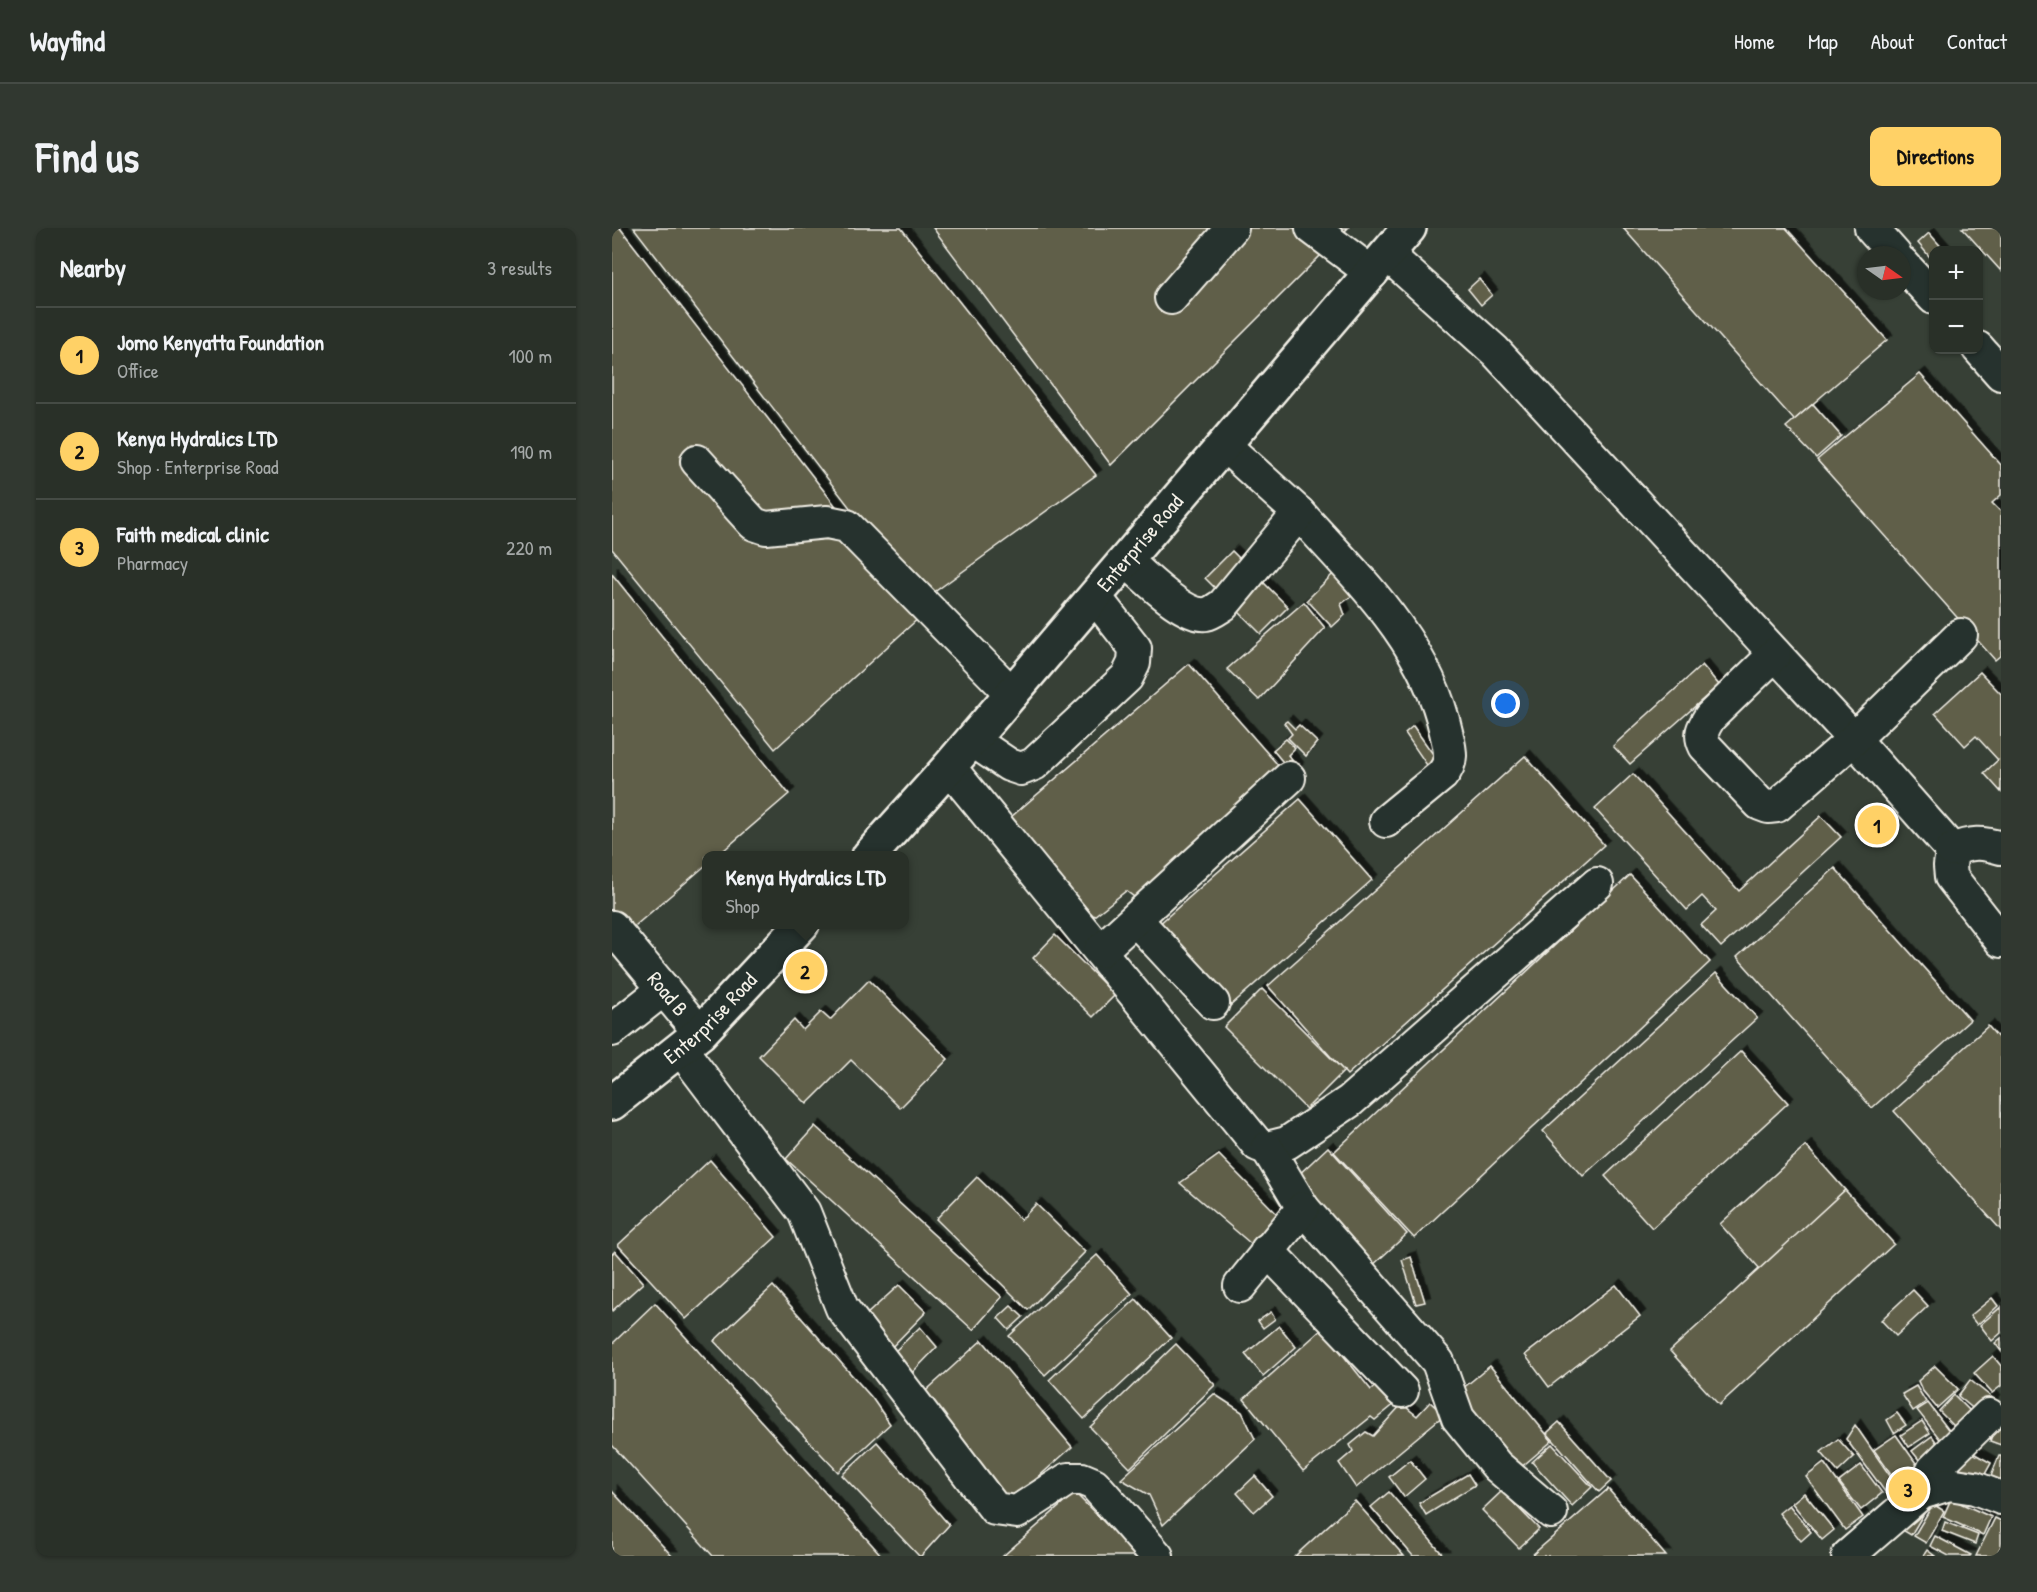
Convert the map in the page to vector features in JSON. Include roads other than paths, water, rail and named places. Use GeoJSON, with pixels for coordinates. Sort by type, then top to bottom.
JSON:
{"type":"FeatureCollection","features":[{"type":"Feature","properties":{"kind":"main road","name":"Enterprise Road"},"geometry":{"type":"LineString","coordinates":[[873,851],[949,767],[1409,228]]}},
{"type":"Feature","properties":{"kind":"main road","name":"Enterprise Road"},"geometry":{"type":"LineString","coordinates":[[612,1104],[690,1041],[797,929]]}},
{"type":"Feature","properties":{"kind":"street"},"geometry":{"type":"LineString","coordinates":[[1171,298],[1232,228]]}},
{"type":"Feature","properties":{"kind":"street"},"geometry":{"type":"LineString","coordinates":[[1312,228],[1380,264],[1495,351],[1854,739],[1952,850],[1951,877],[1998,928]]}},
{"type":"Feature","properties":{"kind":"street"},"geometry":{"type":"LineString","coordinates":[[1871,228],[1887,246]]}},
{"type":"Feature","properties":{"kind":"street"},"geometry":{"type":"LineString","coordinates":[[1911,273],[1929,293]]}},
{"type":"Feature","properties":{"kind":"street"},"geometry":{"type":"LineString","coordinates":[[1983,354],[2001,374]]}},
{"type":"Feature","properties":{"kind":"street"},"geometry":{"type":"LineString","coordinates":[[1224,445],[1299,513],[1377,599],[1398,627],[1427,679],[1441,711],[1451,756],[1450,766],[1386,822]]}},
{"type":"Feature","properties":{"kind":"street"},"geometry":{"type":"LineString","coordinates":[[697,461],[754,524],[766,528],[827,522],[847,526],[1011,694]]}},
{"type":"Feature","properties":{"kind":"street"},"geometry":{"type":"LineString","coordinates":[[1126,561],[1179,605],[1195,613],[1208,614],[1223,605],[1299,513]]}},
{"type":"Feature","properties":{"kind":"street"},"geometry":{"type":"LineString","coordinates":[[972,740],[1009,765],[1021,768],[1034,764],[1127,677],[1134,663],[1135,648],[1095,597]]}},
{"type":"Feature","properties":{"kind":"street"},"geometry":{"type":"LineString","coordinates":[[1775,654],[1710,717],[1702,729],[1701,739],[1760,804],[1768,807],[1777,806],[1854,739],[1961,635]]}},
{"type":"Feature","properties":{"kind":"street"},"geometry":{"type":"LineString","coordinates":[[949,767],[1258,1145],[1267,1148],[1287,1143],[1350,1101],[1597,884]]}},
{"type":"Feature","properties":{"kind":"street"},"geometry":{"type":"LineString","coordinates":[[1101,951],[1290,778]]}},
{"type":"Feature","properties":{"kind":"street"},"geometry":{"type":"LineString","coordinates":[[1952,850],[1972,843],[1984,843],[2001,848]]}},
{"type":"Feature","properties":{"kind":"street"},"geometry":{"type":"LineString","coordinates":[[1136,920],[1213,1003]]}},
{"type":"Feature","properties":{"kind":"street","name":"Road B"},"geometry":{"type":"LineString","coordinates":[[612,927],[664,989],[690,1041],[804,1212],[842,1308],[994,1509],[1017,1512],[1068,1479],[1082,1479],[1094,1484],[1157,1556]]}},
{"type":"Feature","properties":{"kind":"street"},"geometry":{"type":"LineString","coordinates":[[612,1030],[664,989]]}},
{"type":"Feature","properties":{"kind":"street"},"geometry":{"type":"LineString","coordinates":[[1267,1148],[1303,1208],[1438,1362],[1458,1418],[1497,1466],[1551,1512]]}},
{"type":"Feature","properties":{"kind":"street"},"geometry":{"type":"LineString","coordinates":[[1240,1286],[1303,1208]]}},
{"type":"Feature","properties":{"kind":"street"},"geometry":{"type":"LineString","coordinates":[[1267,1250],[1402,1391]]}},
{"type":"Feature","properties":{"kind":"street"},"geometry":{"type":"LineString","coordinates":[[1930,1490],[1929,1481],[1933,1470],[1989,1415]]}},
{"type":"Feature","properties":{"kind":"street"},"geometry":{"type":"LineString","coordinates":[[1848,1556],[1921,1493],[1949,1484],[1975,1488],[2001,1498]]}},
{"type":"Feature","properties":{"kind":"place","name":"Jomo Kenyatta Foundation"},"geometry":{"type":"Point","coordinates":[1877,825]}},
{"type":"Feature","properties":{"kind":"place","name":"Kenya Hydralics LTD"},"geometry":{"type":"Point","coordinates":[805,971]}},
{"type":"Feature","properties":{"kind":"place","name":"Faith medical clinic"},"geometry":{"type":"Point","coordinates":[1908,1489]}}]}
